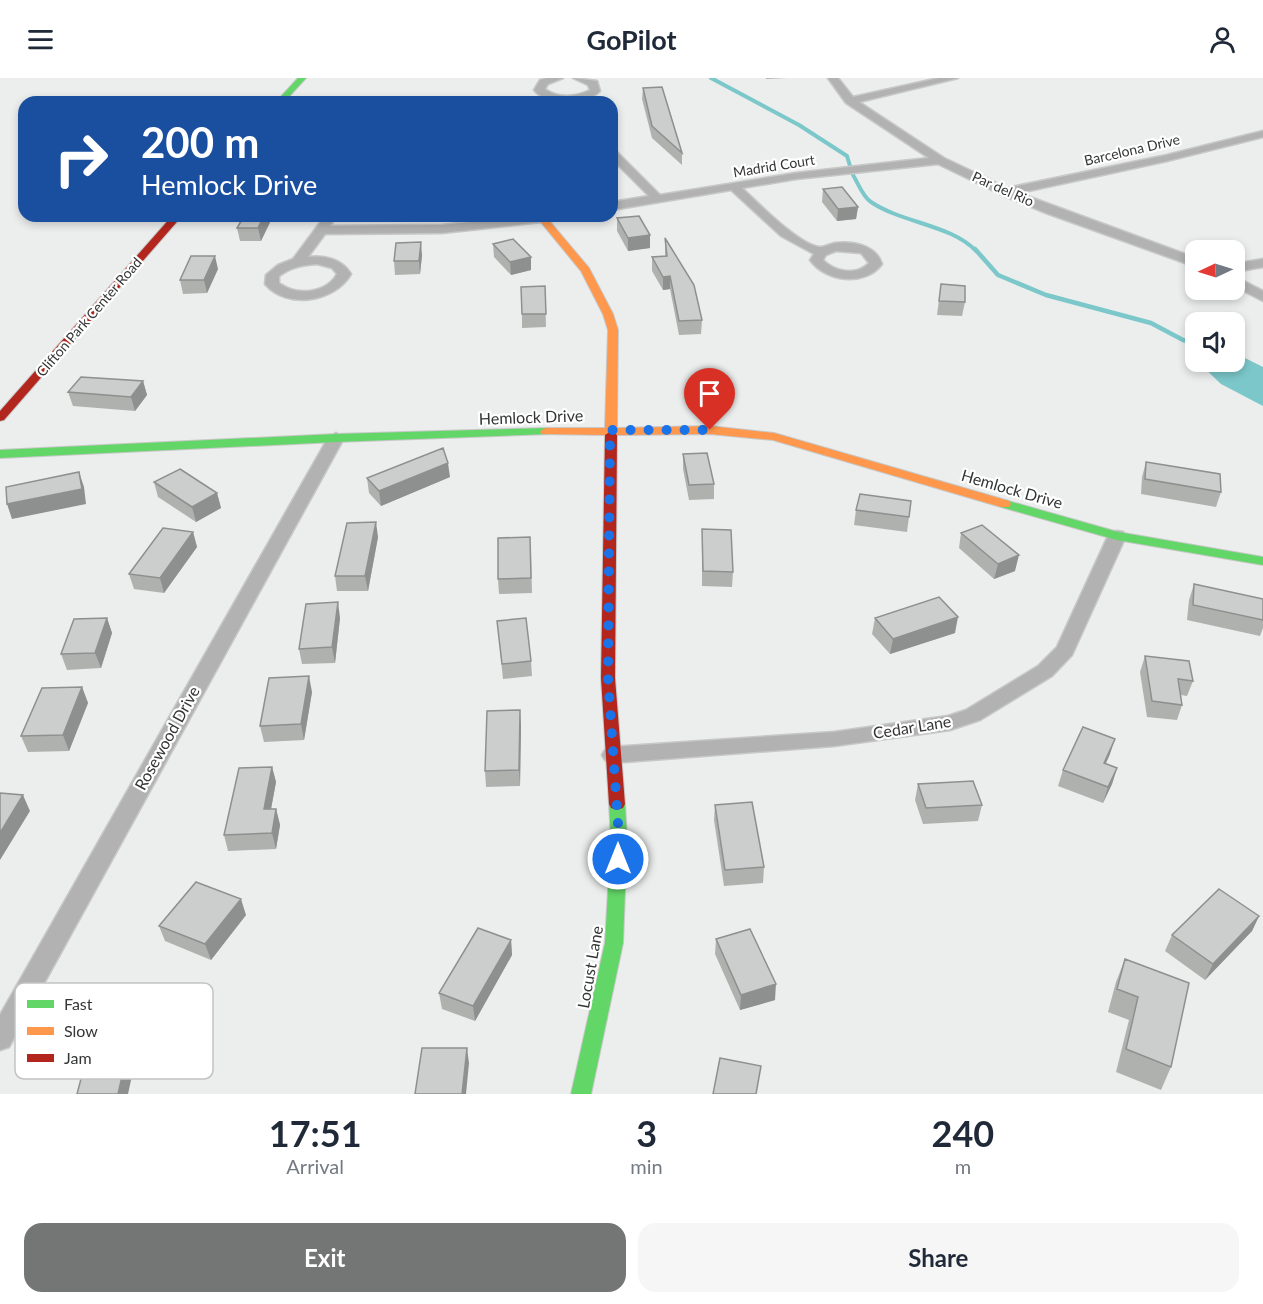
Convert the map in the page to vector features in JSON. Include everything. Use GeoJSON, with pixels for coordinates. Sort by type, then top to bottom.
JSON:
{"type":"FeatureCollection","features":[{"type":"Feature","properties":{"kind":"street"},"geometry":{"type":"LineString","coordinates":[[286,96],[302,78]]}},
{"type":"Feature","properties":{"kind":"street"},"geometry":{"type":"LineString","coordinates":[[550,96],[538,90],[544,82],[558,78]]}},
{"type":"Feature","properties":{"kind":"street"},"geometry":{"type":"LineString","coordinates":[[578,78],[596,86],[590,96]]}},
{"type":"Feature","properties":{"kind":"street","name":"Par del Rio"},"geometry":{"type":"LineString","coordinates":[[833,78],[850,101],[940,160],[1006,192],[1185,258]]}},
{"type":"Feature","properties":{"kind":"street"},"geometry":{"type":"LineString","coordinates":[[850,101],[953,78]]}},
{"type":"Feature","properties":{"kind":"street","name":"Barcelona Drive"},"geometry":{"type":"LineString","coordinates":[[1006,192],[1167,158],[1263,134]]}},
{"type":"Feature","properties":{"kind":"street"},"geometry":{"type":"LineString","coordinates":[[618,159],[657,198]]}},
{"type":"Feature","properties":{"kind":"street","name":"Madrid Court"},"geometry":{"type":"LineString","coordinates":[[618,205],[796,176],[940,160]]}},
{"type":"Feature","properties":{"kind":"street"},"geometry":{"type":"LineString","coordinates":[[734,187],[795,241],[820,252]]}},
{"type":"Feature","properties":{"kind":"street","name":"Clifton Park Center Road"},"geometry":{"type":"LineString","coordinates":[[0,418],[172,222]]}},
{"type":"Feature","properties":{"kind":"street"},"geometry":{"type":"LineString","coordinates":[[298,262],[317,260],[333,263],[343,270],[343,279],[333,287],[316,293],[288,293],[275,288],[271,280],[276,271],[298,262],[328,222]]}},
{"type":"Feature","properties":{"kind":"street"},"geometry":{"type":"LineString","coordinates":[[323,230],[442,229],[513,222]]}},
{"type":"Feature","properties":{"kind":"street","name":"Locust Lane"},"geometry":{"type":"LineString","coordinates":[[546,222],[572,251],[603,296],[610,313],[613,330],[608,678],[619,838],[614,943],[580,1094]]}},
{"type":"Feature","properties":{"kind":"street"},"geometry":{"type":"LineString","coordinates":[[1245,266],[1263,263]]}},
{"type":"Feature","properties":{"kind":"street"},"geometry":{"type":"LineString","coordinates":[[1245,286],[1263,297]]}},
{"type":"Feature","properties":{"kind":"street","name":"Hemlock Drive"},"geometry":{"type":"LineString","coordinates":[[0,454],[336,438],[610,430],[710,430],[774,437],[1117,536],[1263,561]]}},
{"type":"Feature","properties":{"kind":"street","name":"Rosewood Drive"},"geometry":{"type":"LineString","coordinates":[[31,983],[336,438]]}},
{"type":"Feature","properties":{"kind":"street","name":"Cedar Lane"},"geometry":{"type":"LineString","coordinates":[[612,755],[834,739],[950,723],[973,715],[1045,670],[1065,650],[1117,536]]}},
{"type":"Feature","properties":{"kind":"street","name":"Rosewood Drive"},"geometry":{"type":"LineString","coordinates":[[0,1039],[15,1012]]}},
{"type":"Feature","properties":{"kind":"water"},"geometry":{"type":"Polygon","coordinates":[[[1245,358],[1263,367],[1263,406],[1221,384],[1208,372],[1245,372],[1245,358]]]}},
{"type":"Feature","properties":{"kind":"building"},"geometry":{"type":"Polygon","coordinates":[[[662,87],[682,153],[652,126],[643,88],[662,87]]]}},
{"type":"Feature","properties":{"kind":"building"},"geometry":{"type":"Polygon","coordinates":[[[842,187],[858,207],[838,209],[823,189],[842,187]]]}},
{"type":"Feature","properties":{"kind":"building"},"geometry":{"type":"Polygon","coordinates":[[[639,216],[650,235],[628,238],[618,218],[639,216]]]}},
{"type":"Feature","properties":{"kind":"building"},"geometry":{"type":"Polygon","coordinates":[[[240,222],[261,222],[258,228],[237,228],[240,222]]]}},
{"type":"Feature","properties":{"kind":"building"},"geometry":{"type":"Polygon","coordinates":[[[665,238],[694,285],[702,320],[679,321],[670,276],[663,277],[652,257],[667,256],[665,238]]]}},
{"type":"Feature","properties":{"kind":"building"},"geometry":{"type":"Polygon","coordinates":[[[513,239],[531,257],[510,262],[493,244],[513,239]]]}},
{"type":"Feature","properties":{"kind":"building"},"geometry":{"type":"Polygon","coordinates":[[[421,242],[419,261],[394,261],[396,243],[421,242]]]}},
{"type":"Feature","properties":{"kind":"building"},"geometry":{"type":"Polygon","coordinates":[[[191,256],[215,256],[204,280],[180,280],[191,256]]]}},
{"type":"Feature","properties":{"kind":"building"},"geometry":{"type":"Polygon","coordinates":[[[941,284],[965,286],[965,302],[939,301],[941,284]]]}},
{"type":"Feature","properties":{"kind":"building"},"geometry":{"type":"Polygon","coordinates":[[[545,286],[546,314],[522,314],[521,287],[545,286]]]}},
{"type":"Feature","properties":{"kind":"building"},"geometry":{"type":"Polygon","coordinates":[[[81,377],[143,381],[131,397],[68,392],[81,377]]]}},
{"type":"Feature","properties":{"kind":"building"},"geometry":{"type":"Polygon","coordinates":[[[443,448],[448,463],[379,491],[367,478],[443,448]]]}},
{"type":"Feature","properties":{"kind":"building"},"geometry":{"type":"Polygon","coordinates":[[[707,453],[714,484],[689,485],[683,454],[707,453]]]}},
{"type":"Feature","properties":{"kind":"building"},"geometry":{"type":"Polygon","coordinates":[[[1146,462],[1220,474],[1221,492],[1145,479],[1146,462]]]}},
{"type":"Feature","properties":{"kind":"building"},"geometry":{"type":"Polygon","coordinates":[[[180,469],[217,493],[192,507],[154,482],[180,469]]]}},
{"type":"Feature","properties":{"kind":"building"},"geometry":{"type":"Polygon","coordinates":[[[79,472],[82,489],[7,504],[6,487],[79,472]]]}},
{"type":"Feature","properties":{"kind":"building"},"geometry":{"type":"Polygon","coordinates":[[[860,494],[911,501],[909,517],[856,510],[860,494]]]}},
{"type":"Feature","properties":{"kind":"building"},"geometry":{"type":"Polygon","coordinates":[[[376,522],[365,576],[335,576],[347,523],[376,522]]]}},
{"type":"Feature","properties":{"kind":"building"},"geometry":{"type":"Polygon","coordinates":[[[982,525],[1019,555],[998,564],[961,533],[982,525]]]}},
{"type":"Feature","properties":{"kind":"building"},"geometry":{"type":"Polygon","coordinates":[[[163,528],[193,532],[160,578],[129,574],[163,528]]]}},
{"type":"Feature","properties":{"kind":"building"},"geometry":{"type":"Polygon","coordinates":[[[702,529],[731,530],[733,572],[703,571],[702,529]]]}},
{"type":"Feature","properties":{"kind":"building"},"geometry":{"type":"Polygon","coordinates":[[[530,537],[531,578],[498,579],[498,538],[530,537]]]}},
{"type":"Feature","properties":{"kind":"building"},"geometry":{"type":"Polygon","coordinates":[[[1194,584],[1263,599],[1263,620],[1193,605],[1194,584]]]}},
{"type":"Feature","properties":{"kind":"building"},"geometry":{"type":"Polygon","coordinates":[[[939,597],[958,617],[893,639],[875,618],[939,597]]]}},
{"type":"Feature","properties":{"kind":"building"},"geometry":{"type":"Polygon","coordinates":[[[338,602],[332,647],[299,649],[306,604],[338,602]]]}},
{"type":"Feature","properties":{"kind":"building"},"geometry":{"type":"Polygon","coordinates":[[[107,618],[95,653],[61,654],[74,619],[107,618]]]}},
{"type":"Feature","properties":{"kind":"building"},"geometry":{"type":"Polygon","coordinates":[[[526,618],[531,661],[502,664],[497,621],[526,618]]]}},
{"type":"Feature","properties":{"kind":"building"},"geometry":{"type":"Polygon","coordinates":[[[1145,656],[1189,661],[1193,681],[1178,679],[1182,705],[1152,701],[1145,656]]]}},
{"type":"Feature","properties":{"kind":"building"},"geometry":{"type":"Polygon","coordinates":[[[309,676],[301,724],[260,726],[269,678],[309,676]]]}},
{"type":"Feature","properties":{"kind":"building"},"geometry":{"type":"Polygon","coordinates":[[[82,687],[63,735],[21,736],[42,688],[82,687]]]}},
{"type":"Feature","properties":{"kind":"building"},"geometry":{"type":"Polygon","coordinates":[[[520,710],[519,770],[485,771],[487,711],[520,710]]]}},
{"type":"Feature","properties":{"kind":"building"},"geometry":{"type":"Polygon","coordinates":[[[1083,727],[1115,739],[1104,763],[1117,768],[1108,787],[1063,770],[1083,727]]]}},
{"type":"Feature","properties":{"kind":"building"},"geometry":{"type":"Polygon","coordinates":[[[272,767],[264,809],[276,809],[272,833],[224,835],[239,768],[272,767]]]}},
{"type":"Feature","properties":{"kind":"building"},"geometry":{"type":"Polygon","coordinates":[[[973,781],[982,805],[926,808],[918,784],[973,781]]]}},
{"type":"Feature","properties":{"kind":"building"},"geometry":{"type":"Polygon","coordinates":[[[0,793],[23,795],[0,833],[0,793]]]}},
{"type":"Feature","properties":{"kind":"building"},"geometry":{"type":"Polygon","coordinates":[[[752,802],[764,867],[725,870],[715,805],[752,802]]]}},
{"type":"Feature","properties":{"kind":"building"},"geometry":{"type":"Polygon","coordinates":[[[196,882],[241,899],[205,944],[159,926],[196,882]]]}},
{"type":"Feature","properties":{"kind":"building"},"geometry":{"type":"Polygon","coordinates":[[[1219,889],[1259,916],[1213,964],[1172,935],[1219,889]]]}},
{"type":"Feature","properties":{"kind":"building"},"geometry":{"type":"Polygon","coordinates":[[[478,928],[511,940],[473,1006],[439,993],[478,928]]]}},
{"type":"Feature","properties":{"kind":"building"},"geometry":{"type":"Polygon","coordinates":[[[750,929],[776,984],[741,995],[716,939],[750,929]]]}},
{"type":"Feature","properties":{"kind":"building"},"geometry":{"type":"Polygon","coordinates":[[[1125,959],[1189,983],[1171,1067],[1126,1049],[1138,997],[1117,989],[1125,959]]]}},
{"type":"Feature","properties":{"kind":"building"},"geometry":{"type":"Polygon","coordinates":[[[422,1048],[467,1048],[462,1094],[415,1094],[422,1048]]]}},
{"type":"Feature","properties":{"kind":"building"},"geometry":{"type":"Polygon","coordinates":[[[720,1058],[761,1066],[756,1094],[713,1094],[720,1058]]]}},
{"type":"Feature","properties":{"kind":"building"},"geometry":{"type":"Polygon","coordinates":[[[81,1079],[121,1079],[118,1094],[77,1094],[81,1079]]]}},
{"type":"Feature","properties":{"kind":"waterway"},"geometry":{"type":"LineString","coordinates":[[711,78],[799,125],[847,156],[850,166]]}},
{"type":"Feature","properties":{"kind":"waterway"},"geometry":{"type":"LineString","coordinates":[[853,175],[871,202],[897,215],[954,235],[976,251]]}},
{"type":"Feature","properties":{"kind":"waterway"},"geometry":{"type":"LineString","coordinates":[[975,249],[998,275],[1046,295],[1151,323],[1185,340]]}},
{"type":"Feature","properties":{"kind":"traffic: fast"},"geometry":{"type":"LineString","coordinates":[[286,96],[302,78]]}},
{"type":"Feature","properties":{"kind":"traffic: fast"},"geometry":{"type":"LineString","coordinates":[[0,454],[336,438],[546,432]]}},
{"type":"Feature","properties":{"kind":"traffic: fast"},"geometry":{"type":"LineString","coordinates":[[1005,504],[1117,536],[1263,561]]}},
{"type":"Feature","properties":{"kind":"traffic: fast"},"geometry":{"type":"LineString","coordinates":[[581,1094],[614,943],[619,838],[617,804]]}},
{"type":"Feature","properties":{"kind":"traffic: slow"},"geometry":{"type":"LineString","coordinates":[[546,222],[586,270],[602,298],[613,330],[611,435]]}},
{"type":"Feature","properties":{"kind":"traffic: slow"},"geometry":{"type":"LineString","coordinates":[[546,432],[710,430],[774,437],[1005,504]]}},
{"type":"Feature","properties":{"kind":"traffic: jam"},"geometry":{"type":"LineString","coordinates":[[0,418],[172,222]]}},
{"type":"Feature","properties":{"kind":"traffic: jam"},"geometry":{"type":"LineString","coordinates":[[611,435],[608,678],[617,804]]}},
{"type":"Feature","properties":{"kind":"route"},"geometry":{"type":"LineString","coordinates":[[618,859],[619,838],[608,678],[610,430],[710,430]]}}]}
